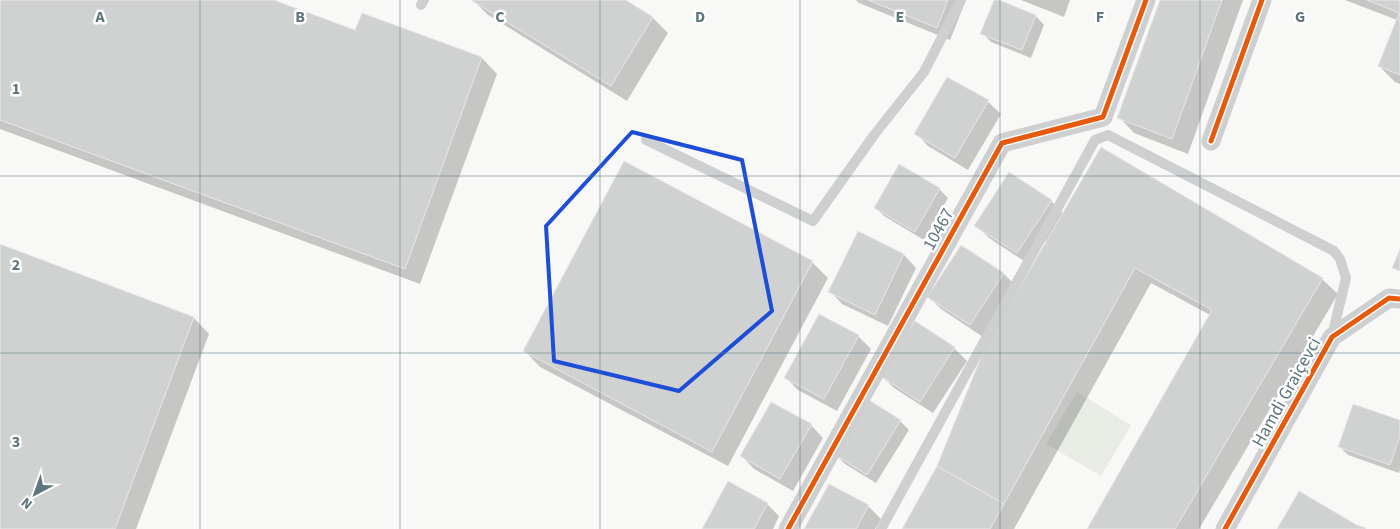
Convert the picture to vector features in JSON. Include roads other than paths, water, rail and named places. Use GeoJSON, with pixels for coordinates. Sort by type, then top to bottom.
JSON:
{"type":"FeatureCollection","features":[{"type":"Feature","properties":{"kind":"street","name":"10467"},"geometry":{"type":"LineString","coordinates":[[788,529],[1002,143],[1103,117],[1146,0]]}},
{"type":"Feature","properties":{"kind":"street"},"geometry":{"type":"LineString","coordinates":[[1211,141],[1262,0]]}},
{"type":"Feature","properties":{"kind":"street","name":"Hamdi Graiçevci"},"geometry":{"type":"LineString","coordinates":[[1225,529],[1332,337],[1389,298],[1400,299]]}},
{"type":"Feature","properties":{"kind":"lane"},"geometry":{"type":"LineString","coordinates":[[646,140],[813,221],[874,135],[924,72],[961,0]]}},
{"type":"Feature","properties":{"kind":"lane"},"geometry":{"type":"LineString","coordinates":[[881,529],[1095,140],[1108,135],[1334,251],[1340,259],[1346,278],[1332,337]]}}]}
